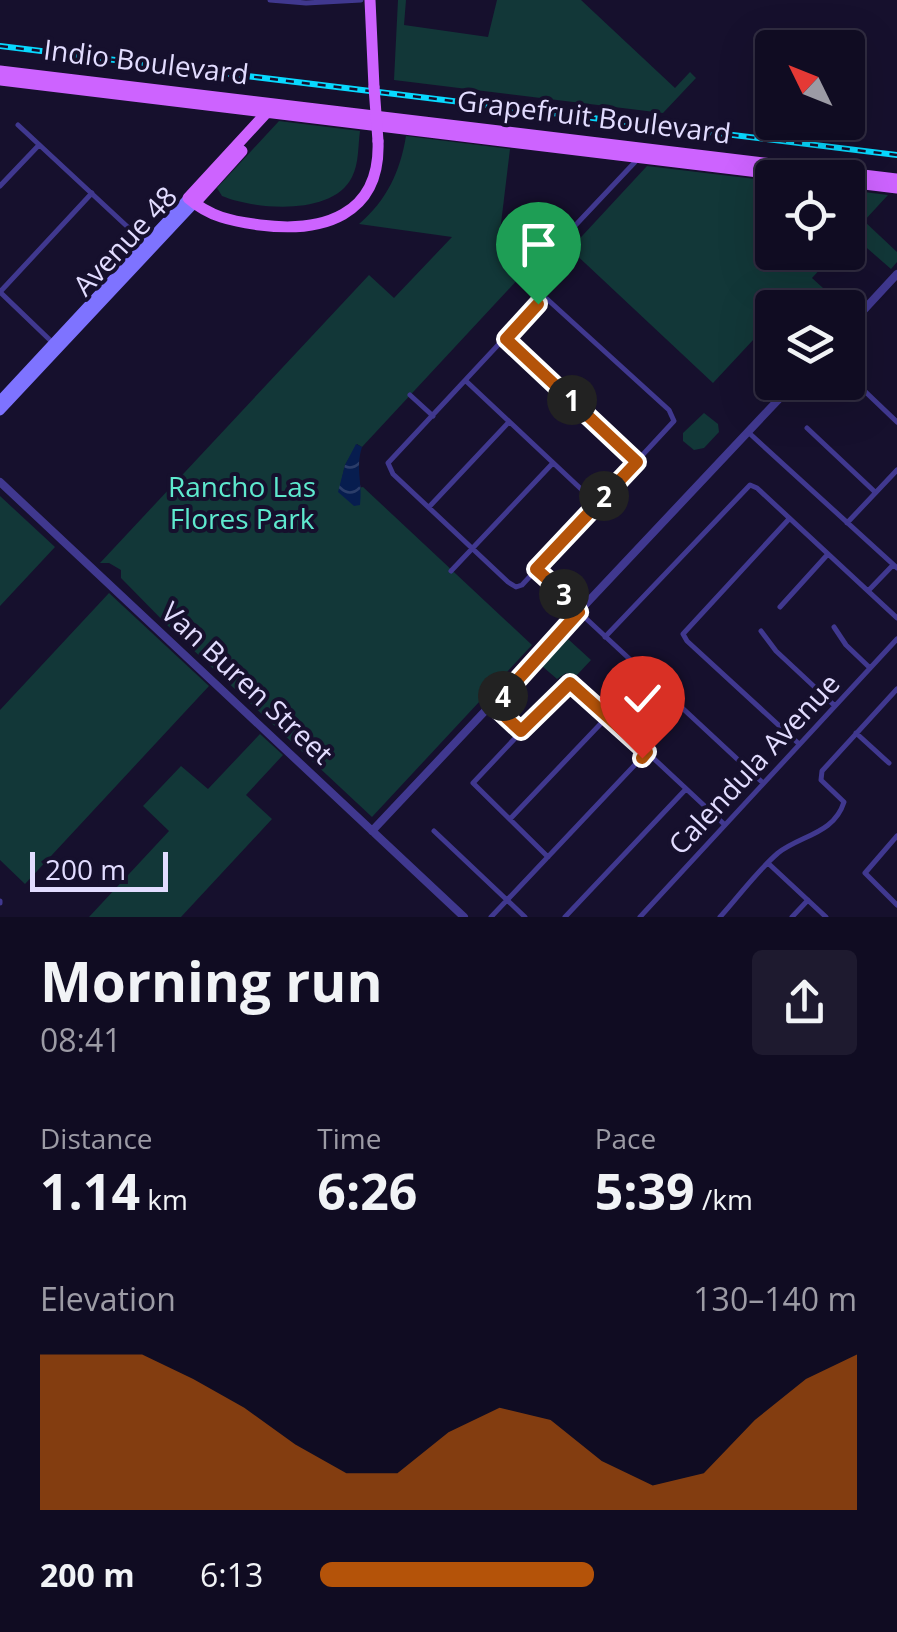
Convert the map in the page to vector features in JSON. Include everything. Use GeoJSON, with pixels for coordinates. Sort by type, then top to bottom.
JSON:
{"type":"FeatureCollection","features":[{"type":"Feature","properties":{"kind":"main road"},"geometry":{"type":"LineString","coordinates":[[194,198],[230,213],[294,222],[314,220],[338,210],[356,196],[378,158],[370,0]]}},
{"type":"Feature","properties":{"kind":"main road","name":"Indio Boulevard"},"geometry":{"type":"LineString","coordinates":[[0,71],[277,108]]}},
{"type":"Feature","properties":{"kind":"main road","name":"Indio Boulevard"},"geometry":{"type":"LineString","coordinates":[[0,80],[277,108]]}},
{"type":"Feature","properties":{"kind":"main road","name":"Grapefruit Boulevard"},"geometry":{"type":"LineString","coordinates":[[277,108],[755,172]]}},
{"type":"Feature","properties":{"kind":"main road","name":"Grapefruit Boulevard"},"geometry":{"type":"LineString","coordinates":[[277,108],[897,178]]}},
{"type":"Feature","properties":{"kind":"main road","name":"Avenue 48"},"geometry":{"type":"LineString","coordinates":[[0,400],[109,294],[277,108]]}},
{"type":"Feature","properties":{"kind":"main road"},"geometry":{"type":"LineString","coordinates":[[635,157],[650,152],[722,162],[740,160]]}},
{"type":"Feature","properties":{"kind":"main road"},"geometry":{"type":"LineString","coordinates":[[865,184],[897,188]]}},
{"type":"Feature","properties":{"kind":"main road","name":"Avenue 48"},"geometry":{"type":"LineString","coordinates":[[0,411],[146,244],[194,198]]}},
{"type":"Feature","properties":{"kind":"main road"},"geometry":{"type":"LineString","coordinates":[[109,294],[146,244]]}},
{"type":"Feature","properties":{"kind":"street"},"geometry":{"type":"LineString","coordinates":[[270,0],[360,0]]}},
{"type":"Feature","properties":{"kind":"street"},"geometry":{"type":"LineString","coordinates":[[18,125],[146,244]]}},
{"type":"Feature","properties":{"kind":"street"},"geometry":{"type":"LineString","coordinates":[[0,186],[39,144]]}},
{"type":"Feature","properties":{"kind":"street"},"geometry":{"type":"LineString","coordinates":[[547,251],[566,236],[635,162],[635,157]]}},
{"type":"Feature","properties":{"kind":"street"},"geometry":{"type":"LineString","coordinates":[[56,346],[0,292],[92,193]]}},
{"type":"Feature","properties":{"kind":"street"},"geometry":{"type":"LineString","coordinates":[[865,308],[897,274]]}},
{"type":"Feature","properties":{"kind":"street"},"geometry":{"type":"LineString","coordinates":[[547,298],[674,418],[637,462],[516,587],[388,466],[506,339],[540,300],[547,298]]}},
{"type":"Feature","properties":{"kind":"street"},"geometry":{"type":"LineString","coordinates":[[506,339],[637,462]]}},
{"type":"Feature","properties":{"kind":"street"},"geometry":{"type":"LineString","coordinates":[[466,381],[597,504]]}},
{"type":"Feature","properties":{"kind":"street"},"geometry":{"type":"LineString","coordinates":[[865,391],[897,422]]}},
{"type":"Feature","properties":{"kind":"street"},"geometry":{"type":"LineString","coordinates":[[410,394],[433,416]]}},
{"type":"Feature","properties":{"kind":"street"},"geometry":{"type":"LineString","coordinates":[[372,832],[778,400]]}},
{"type":"Feature","properties":{"kind":"street"},"geometry":{"type":"LineString","coordinates":[[429,507],[509,422]]}},
{"type":"Feature","properties":{"kind":"street"},"geometry":{"type":"LineString","coordinates":[[807,428],[876,492]]}},
{"type":"Feature","properties":{"kind":"street"},"geometry":{"type":"LineString","coordinates":[[748,432],[895,567],[868,592]]}},
{"type":"Feature","properties":{"kind":"street"},"geometry":{"type":"LineString","coordinates":[[452,571],[553,463]]}},
{"type":"Feature","properties":{"kind":"street"},"geometry":{"type":"LineString","coordinates":[[847,523],[897,470]]}},
{"type":"Feature","properties":{"kind":"street","name":"Van Buren Street"},"geometry":{"type":"LineString","coordinates":[[0,482],[464,917]]}},
{"type":"Feature","properties":{"kind":"street"},"geometry":{"type":"LineString","coordinates":[[605,637],[750,485],[897,618]]}},
{"type":"Feature","properties":{"kind":"street"},"geometry":{"type":"LineString","coordinates":[[789,519],[684,630],[686,640],[799,744]]}},
{"type":"Feature","properties":{"kind":"street"},"geometry":{"type":"LineString","coordinates":[[780,607],[828,554]]}},
{"type":"Feature","properties":{"kind":"street"},"geometry":{"type":"LineString","coordinates":[[534,571],[763,783]]}},
{"type":"Feature","properties":{"kind":"street"},"geometry":{"type":"LineString","coordinates":[[834,627],[870,668]]}},
{"type":"Feature","properties":{"kind":"street"},"geometry":{"type":"LineString","coordinates":[[761,631],[835,706]]}},
{"type":"Feature","properties":{"kind":"street","name":"Calendula Avenue"},"geometry":{"type":"LineString","coordinates":[[640,917],[897,639]]}},
{"type":"Feature","properties":{"kind":"street"},"geometry":{"type":"LineString","coordinates":[[548,857],[473,783],[570,683],[725,825]]}},
{"type":"Feature","properties":{"kind":"street"},"geometry":{"type":"LineString","coordinates":[[720,917],[787,847],[819,832],[841,811],[844,802],[820,776],[896,692]]}},
{"type":"Feature","properties":{"kind":"street"},"geometry":{"type":"LineString","coordinates":[[494,706],[521,731]]}},
{"type":"Feature","properties":{"kind":"street"},"geometry":{"type":"LineString","coordinates":[[509,820],[608,716]]}},
{"type":"Feature","properties":{"kind":"street"},"geometry":{"type":"LineString","coordinates":[[856,733],[888,763]]}},
{"type":"Feature","properties":{"kind":"street"},"geometry":{"type":"LineString","coordinates":[[491,917],[647,752]]}},
{"type":"Feature","properties":{"kind":"street"},"geometry":{"type":"LineString","coordinates":[[565,917],[686,788]]}},
{"type":"Feature","properties":{"kind":"street"},"geometry":{"type":"LineString","coordinates":[[434,832],[525,917]]}},
{"type":"Feature","properties":{"kind":"street"},"geometry":{"type":"LineString","coordinates":[[897,836],[865,873],[897,905]]}},
{"type":"Feature","properties":{"kind":"street"},"geometry":{"type":"LineString","coordinates":[[768,864],[826,917]]}},
{"type":"Feature","properties":{"kind":"street"},"geometry":{"type":"LineString","coordinates":[[792,917],[808,900]]}},
{"type":"Feature","properties":{"kind":"green space"},"geometry":{"type":"Polygon","coordinates":[[[398,0],[406,0],[404,25],[488,37],[497,0],[581,0],[675,88],[690,72],[696,78],[663,113],[394,80],[398,0]]]}},
{"type":"Feature","properties":{"kind":"green space"},"geometry":{"type":"Polygon","coordinates":[[[279,121],[360,131],[352,177],[342,190],[311,204],[273,206],[222,196],[217,188],[279,121]]]}},
{"type":"Feature","properties":{"kind":"green space","name":"Rancho Las Flores Park"},"geometry":{"type":"Polygon","coordinates":[[[406,136],[510,149],[500,232],[548,247],[362,447],[357,444],[345,465],[339,492],[363,487],[532,645],[372,817],[190,647],[204,631],[189,618],[175,633],[121,578],[121,570],[100,563],[369,275],[394,298],[452,237],[359,224],[391,184],[406,136]]]}},
{"type":"Feature","properties":{"kind":"green space"},"geometry":{"type":"Polygon","coordinates":[[[647,166],[755,179],[755,270],[819,270],[812,278],[825,290],[755,290],[755,338],[713,383],[570,249],[647,166]]]}},
{"type":"Feature","properties":{"kind":"green space"},"geometry":{"type":"Polygon","coordinates":[[[865,192],[888,195],[865,220],[865,192]]]}},
{"type":"Feature","properties":{"kind":"green space"},"geometry":{"type":"Polygon","coordinates":[[[865,222],[897,252],[897,262],[891,269],[865,246],[865,222]]]}},
{"type":"Feature","properties":{"kind":"green space"},"geometry":{"type":"Polygon","coordinates":[[[704,413],[718,424],[719,432],[704,448],[694,450],[683,441],[683,433],[704,413]]]}},
{"type":"Feature","properties":{"kind":"green space"},"geometry":{"type":"Polygon","coordinates":[[[0,496],[55,547],[0,606],[0,496]]]}},
{"type":"Feature","properties":{"kind":"green space"},"geometry":{"type":"Polygon","coordinates":[[[109,593],[209,686],[25,884],[0,860],[0,710],[109,593]]]}},
{"type":"Feature","properties":{"kind":"green space"},"geometry":{"type":"Polygon","coordinates":[[[568,639],[591,660],[577,675],[566,673],[557,679],[542,666],[568,639]]]}},
{"type":"Feature","properties":{"kind":"green space"},"geometry":{"type":"Polygon","coordinates":[[[260,734],[283,755],[246,795],[272,819],[181,917],[89,917],[169,831],[143,806],[181,766],[208,789],[260,734]]]}},
{"type":"Feature","properties":{"kind":"water"},"geometry":{"type":"Polygon","coordinates":[[[356,444],[362,447],[361,497],[360,505],[354,506],[338,492],[356,444]]]}},
{"type":"Feature","properties":{"kind":"railway"},"geometry":{"type":"LineString","coordinates":[[0,46],[897,155]]}},
{"type":"Feature","properties":{"kind":"route"},"geometry":{"type":"LineString","coordinates":[[538,304],[506,339],[637,462],[536,569],[579,612],[494,706],[521,731],[570,683],[647,752],[642,758]]}}]}
